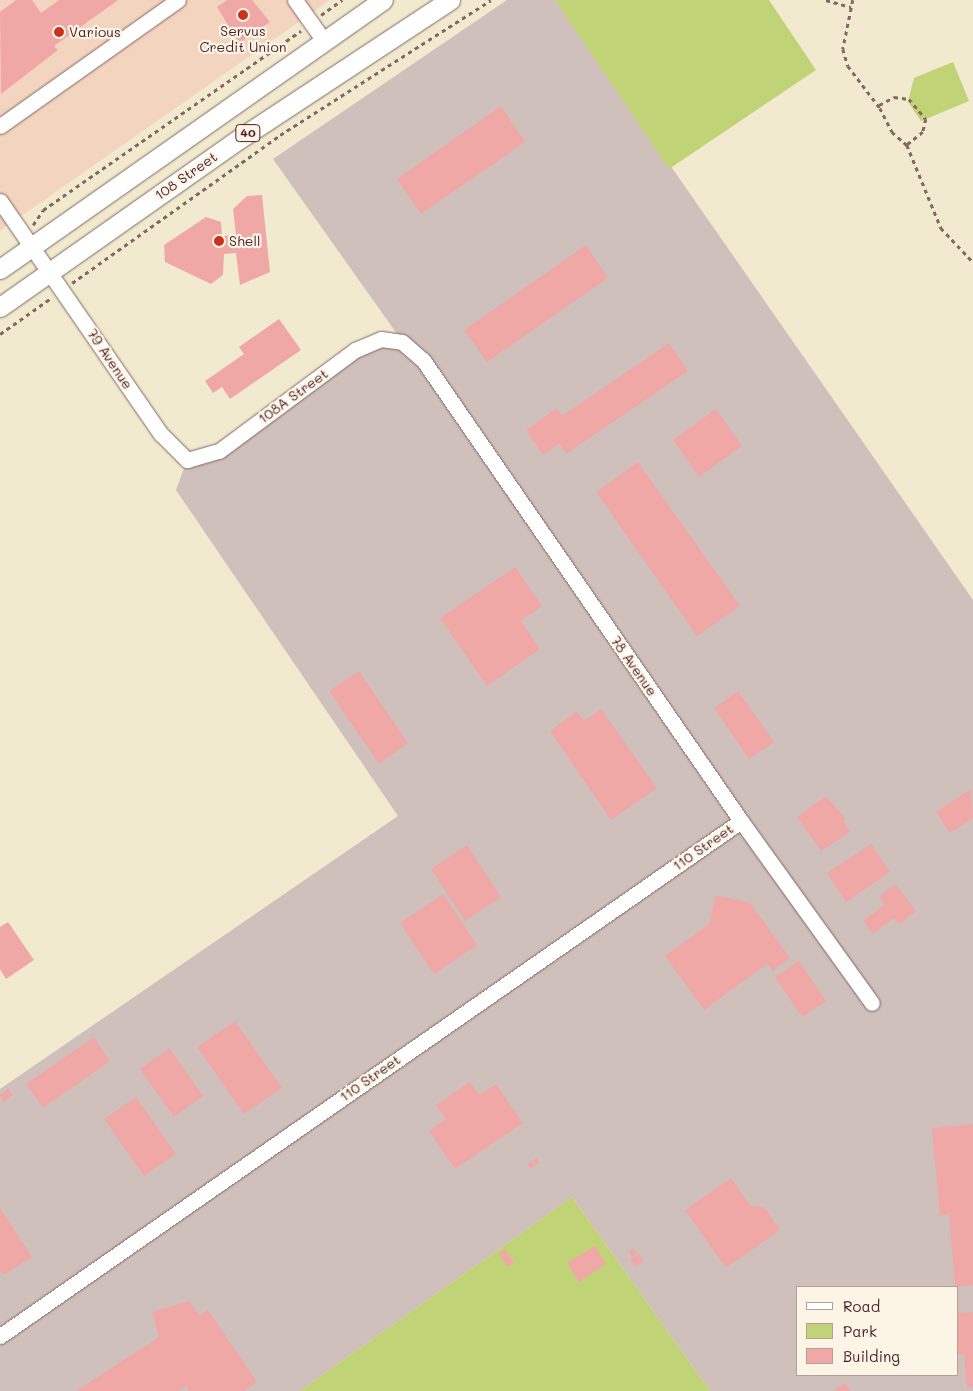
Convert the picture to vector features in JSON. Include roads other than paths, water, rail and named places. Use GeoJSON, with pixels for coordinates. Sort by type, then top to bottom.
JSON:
{"type":"FeatureCollection","features":[{"type":"Feature","properties":{"kind":"main road","name":"40"},"geometry":{"type":"LineString","coordinates":[[0,269],[28,241],[383,0]]}},
{"type":"Feature","properties":{"kind":"main road","name":"108 Street"},"geometry":{"type":"LineString","coordinates":[[0,307],[239,139],[450,0]]}},
{"type":"Feature","properties":{"kind":"street"},"geometry":{"type":"LineString","coordinates":[[0,126],[178,0]]}},
{"type":"Feature","properties":{"kind":"street"},"geometry":{"type":"LineString","coordinates":[[295,0],[324,41]]}},
{"type":"Feature","properties":{"kind":"street","name":"79 Avenue"},"geometry":{"type":"LineString","coordinates":[[0,201],[161,434],[187,460],[196,457]]}},
{"type":"Feature","properties":{"kind":"street","name":"108A Street"},"geometry":{"type":"LineString","coordinates":[[196,457],[219,451],[355,350],[380,338],[390,340]]}},
{"type":"Feature","properties":{"kind":"street","name":"78 Avenue"},"geometry":{"type":"LineString","coordinates":[[390,340],[402,342],[423,360],[741,821],[872,1003]]}},
{"type":"Feature","properties":{"kind":"street","name":"110 Street"},"geometry":{"type":"LineString","coordinates":[[0,1336],[741,821]]}},
{"type":"Feature","properties":{"kind":"place","name":"Servus Credit Union"},"geometry":{"type":"Point","coordinates":[243,15]}},
{"type":"Feature","properties":{"kind":"place","name":"Various"},"geometry":{"type":"Point","coordinates":[59,32]}},
{"type":"Feature","properties":{"kind":"place","name":"Shell"},"geometry":{"type":"Point","coordinates":[219,241]}}]}
